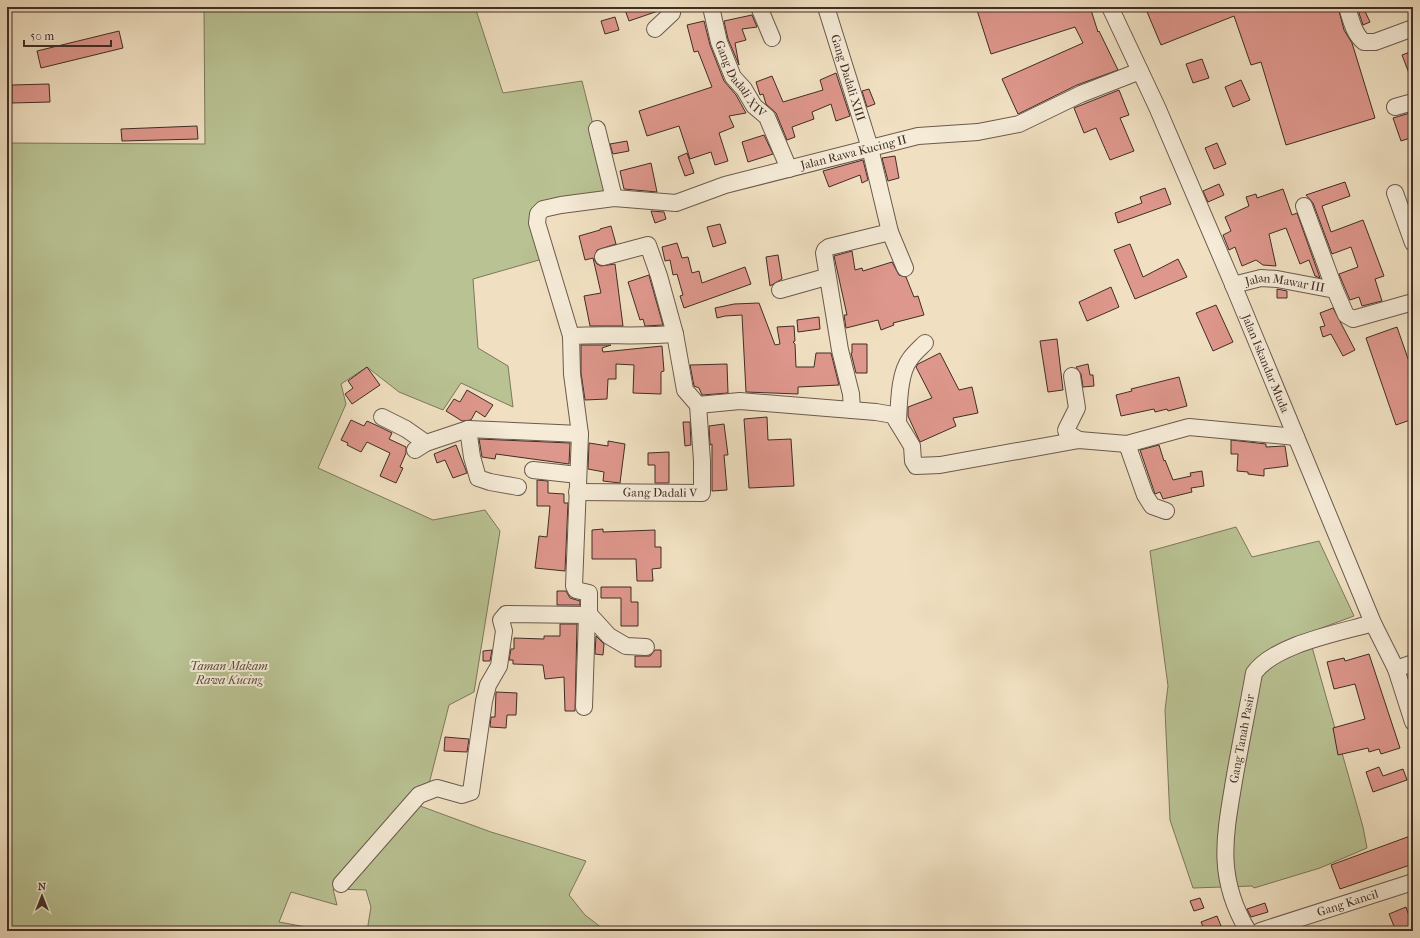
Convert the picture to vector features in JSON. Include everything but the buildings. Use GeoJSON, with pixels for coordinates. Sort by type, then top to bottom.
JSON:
{"type":"FeatureCollection","features":[{"type":"Feature","properties":{"kind":"street"},"geometry":{"type":"LineString","coordinates":[[655,29],[672,13],[673,7]]}},
{"type":"Feature","properties":{"kind":"street","name":"Gang Dadali XIV"},"geometry":{"type":"LineString","coordinates":[[711,7],[719,42],[733,77],[744,89],[754,106],[766,117],[789,169]]}},
{"type":"Feature","properties":{"kind":"street"},"geometry":{"type":"LineString","coordinates":[[759,7],[772,38]]}},
{"type":"Feature","properties":{"kind":"street","name":"Gang Dadali XIII"},"geometry":{"type":"LineString","coordinates":[[826,7],[870,148],[890,232],[905,268]]}},
{"type":"Feature","properties":{"kind":"street","name":"Jalan Iskandar Muda"},"geometry":{"type":"LineString","coordinates":[[1110,7],[1158,107],[1373,623],[1396,669],[1413,722]]}},
{"type":"Feature","properties":{"kind":"street"},"geometry":{"type":"LineString","coordinates":[[1347,7],[1354,30],[1359,38],[1364,42],[1375,42],[1413,28]]}},
{"type":"Feature","properties":{"kind":"street","name":"Jalan Rawa Kucing II"},"geometry":{"type":"LineString","coordinates":[[571,336],[537,223],[538,214],[543,209],[614,198],[676,202],[724,185],[918,136],[978,132],[1019,124],[1081,94],[1140,71]]}},
{"type":"Feature","properties":{"kind":"street"},"geometry":{"type":"LineString","coordinates":[[1395,107],[1413,102]]}},
{"type":"Feature","properties":{"kind":"street"},"geometry":{"type":"LineString","coordinates":[[597,129],[614,198]]}},
{"type":"Feature","properties":{"kind":"street"},"geometry":{"type":"LineString","coordinates":[[1395,193],[1413,243]]}},
{"type":"Feature","properties":{"kind":"street"},"geometry":{"type":"LineString","coordinates":[[1304,206],[1335,290]]}},
{"type":"Feature","properties":{"kind":"street"},"geometry":{"type":"LineString","coordinates":[[852,410],[851,394],[840,350],[826,277],[824,257],[825,250],[890,232]]}},
{"type":"Feature","properties":{"kind":"street"},"geometry":{"type":"LineString","coordinates":[[603,257],[648,246],[659,276],[675,334],[685,390],[698,406],[740,401],[884,413],[893,416],[898,421],[912,446],[913,460],[916,466],[924,467],[1079,440],[1127,444],[1189,427],[1296,437]]}},
{"type":"Feature","properties":{"kind":"street"},"geometry":{"type":"LineString","coordinates":[[780,290],[826,277]]}},
{"type":"Feature","properties":{"kind":"street","name":"Jalan Mawar III"},"geometry":{"type":"LineString","coordinates":[[1233,285],[1261,278],[1335,290],[1346,315],[1353,319],[1413,302]]}},
{"type":"Feature","properties":{"kind":"street"},"geometry":{"type":"LineString","coordinates":[[584,707],[589,593],[576,590],[574,586],[580,434],[572,374],[571,336],[593,334],[639,336],[675,334]]}},
{"type":"Feature","properties":{"kind":"street"},"geometry":{"type":"LineString","coordinates":[[898,421],[904,372],[909,360],[926,343]]}},
{"type":"Feature","properties":{"kind":"street"},"geometry":{"type":"LineString","coordinates":[[1072,376],[1077,408],[1066,430],[1079,440]]}},
{"type":"Feature","properties":{"kind":"street","name":"Gang Dadali V"},"geometry":{"type":"LineString","coordinates":[[577,492],[702,493],[702,462],[698,406]]}},
{"type":"Feature","properties":{"kind":"street"},"geometry":{"type":"LineString","coordinates":[[382,417],[406,429],[420,447],[468,429],[580,434]]}},
{"type":"Feature","properties":{"kind":"street"},"geometry":{"type":"LineString","coordinates":[[468,429],[472,457],[478,478],[490,482],[518,487]]}},
{"type":"Feature","properties":{"kind":"street"},"geometry":{"type":"LineString","coordinates":[[1127,444],[1145,495],[1152,506],[1166,511]]}},
{"type":"Feature","properties":{"kind":"street"},"geometry":{"type":"LineString","coordinates":[[533,470],[578,475]]}},
{"type":"Feature","properties":{"kind":"street"},"geometry":{"type":"LineString","coordinates":[[341,884],[419,796],[437,788],[462,795],[471,792],[484,701],[488,685],[499,666],[504,631],[501,620],[506,614],[587,614],[610,636],[626,646],[646,647]]}},
{"type":"Feature","properties":{"kind":"street","name":"Gang Tanah Pasir"},"geometry":{"type":"LineString","coordinates":[[1248,931],[1231,897],[1226,874],[1224,837],[1254,673],[1265,662],[1292,647],[1373,623]]}},
{"type":"Feature","properties":{"kind":"street"},"geometry":{"type":"LineString","coordinates":[[1396,669],[1413,663]]}},
{"type":"Feature","properties":{"kind":"street","name":"Gang Kancil"},"geometry":{"type":"LineString","coordinates":[[1260,931],[1413,882]]}},
{"type":"Feature","properties":{"kind":"green space","name":"Taman Makam Rawa Kucing"},"geometry":{"type":"Polygon","coordinates":[[[204,7],[475,7],[503,93],[582,81],[610,192],[531,209],[546,258],[473,279],[478,348],[508,366],[513,407],[461,383],[443,410],[399,392],[367,367],[341,384],[346,404],[318,468],[433,520],[485,510],[500,531],[474,692],[449,705],[427,792],[412,803],[491,832],[586,861],[569,895],[585,915],[606,931],[367,931],[371,907],[366,890],[333,889],[337,905],[291,892],[279,922],[328,931],[7,931],[7,143],[205,144],[204,7]]]}},
{"type":"Feature","properties":{"kind":"green space"},"geometry":{"type":"Polygon","coordinates":[[[1236,527],[1252,557],[1319,541],[1354,616],[1308,633],[1363,827],[1367,848],[1320,868],[1254,888],[1252,886],[1193,888],[1170,820],[1165,710],[1168,686],[1150,551],[1236,527]]]}}]}
